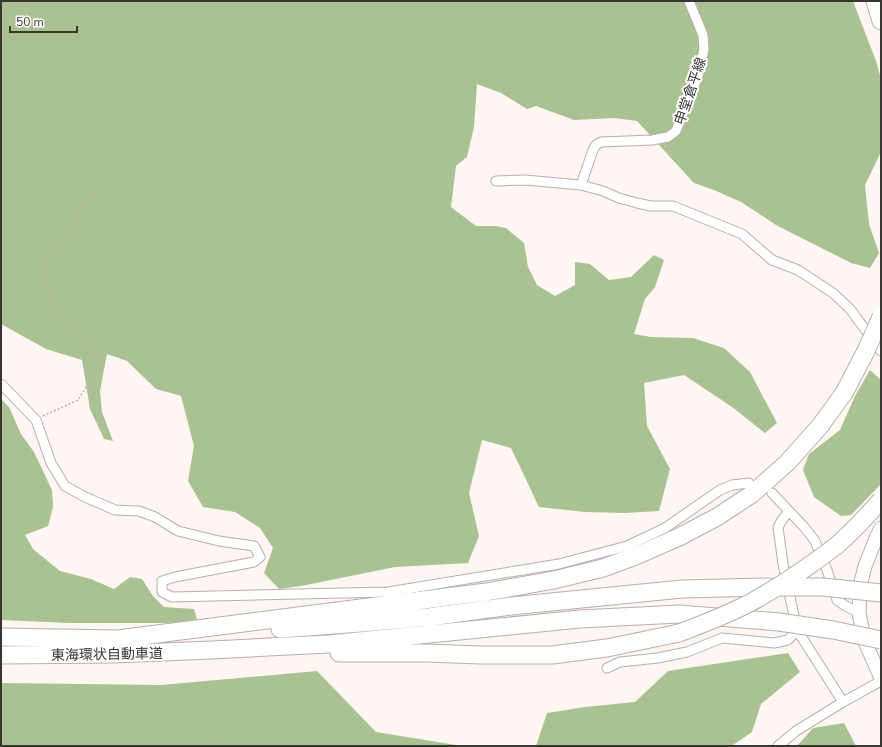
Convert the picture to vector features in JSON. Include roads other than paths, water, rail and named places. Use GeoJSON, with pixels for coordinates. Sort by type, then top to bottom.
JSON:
{"type":"FeatureCollection","features":[{"type":"Feature","properties":{"kind":"highway"},"geometry":{"type":"LineString","coordinates":[[875,1],[881,21]]}},
{"type":"Feature","properties":{"kind":"highway"},"geometry":{"type":"LineString","coordinates":[[118,639],[486,592],[554,580],[602,568],[638,555],[679,537],[717,517],[752,494],[787,463],[820,426],[844,393],[866,351],[881,317]]}},
{"type":"Feature","properties":{"kind":"highway"},"geometry":{"type":"LineString","coordinates":[[212,650],[259,656],[337,653],[552,655],[607,648],[679,634],[757,599],[794,576],[837,545],[881,500]]}},
{"type":"Feature","properties":{"kind":"highway"},"geometry":{"type":"LineString","coordinates":[[118,639],[361,624],[511,606],[682,589],[823,587],[881,592]]}},
{"type":"Feature","properties":{"kind":"highway"},"geometry":{"type":"LineString","coordinates":[[212,650],[329,644],[572,620],[679,614],[779,622],[833,630],[881,640]]}},
{"type":"Feature","properties":{"kind":"highway","name":"東海環状自動車道"},"geometry":{"type":"LineString","coordinates":[[1,637],[118,639]]}},
{"type":"Feature","properties":{"kind":"highway","name":"東海環状自動車道"},"geometry":{"type":"LineString","coordinates":[[1,655],[114,654],[212,650]]}},
{"type":"Feature","properties":{"kind":"street","name":"申堂倉平線"},"geometry":{"type":"LineString","coordinates":[[581,185],[593,150],[601,142],[652,140],[668,137],[676,131],[698,76],[704,49],[703,35],[689,1]]}},
{"type":"Feature","properties":{"kind":"street"},"geometry":{"type":"LineString","coordinates":[[496,181],[525,180],[581,185],[637,203],[651,206],[673,206],[742,234],[772,260],[798,270],[833,293],[850,309],[881,351]]}},
{"type":"Feature","properties":{"kind":"street"},"geometry":{"type":"LineString","coordinates":[[1,384],[36,420],[51,463],[65,486],[85,497],[115,510],[139,511],[155,517],[178,531],[219,541],[254,546],[260,557],[254,562],[175,577],[162,581],[162,592],[172,597],[388,592],[559,564],[627,546],[665,528],[720,490],[732,485],[749,483]]}},
{"type":"Feature","properties":{"kind":"street"},"geometry":{"type":"LineString","coordinates":[[772,492],[815,541],[837,600],[859,613]]}},
{"type":"Feature","properties":{"kind":"street"},"geometry":{"type":"LineString","coordinates":[[789,510],[778,527],[783,564],[797,630],[843,702]]}},
{"type":"Feature","properties":{"kind":"street"},"geometry":{"type":"LineString","coordinates":[[881,528],[865,566],[860,586],[859,613],[865,642],[881,678]]}},
{"type":"Feature","properties":{"kind":"street"},"geometry":{"type":"LineString","coordinates":[[607,668],[620,662],[658,658],[687,652],[722,638],[774,643],[788,640],[797,630]]}},
{"type":"Feature","properties":{"kind":"street"},"geometry":{"type":"LineString","coordinates":[[778,746],[796,731],[843,702],[881,682]]}}]}
